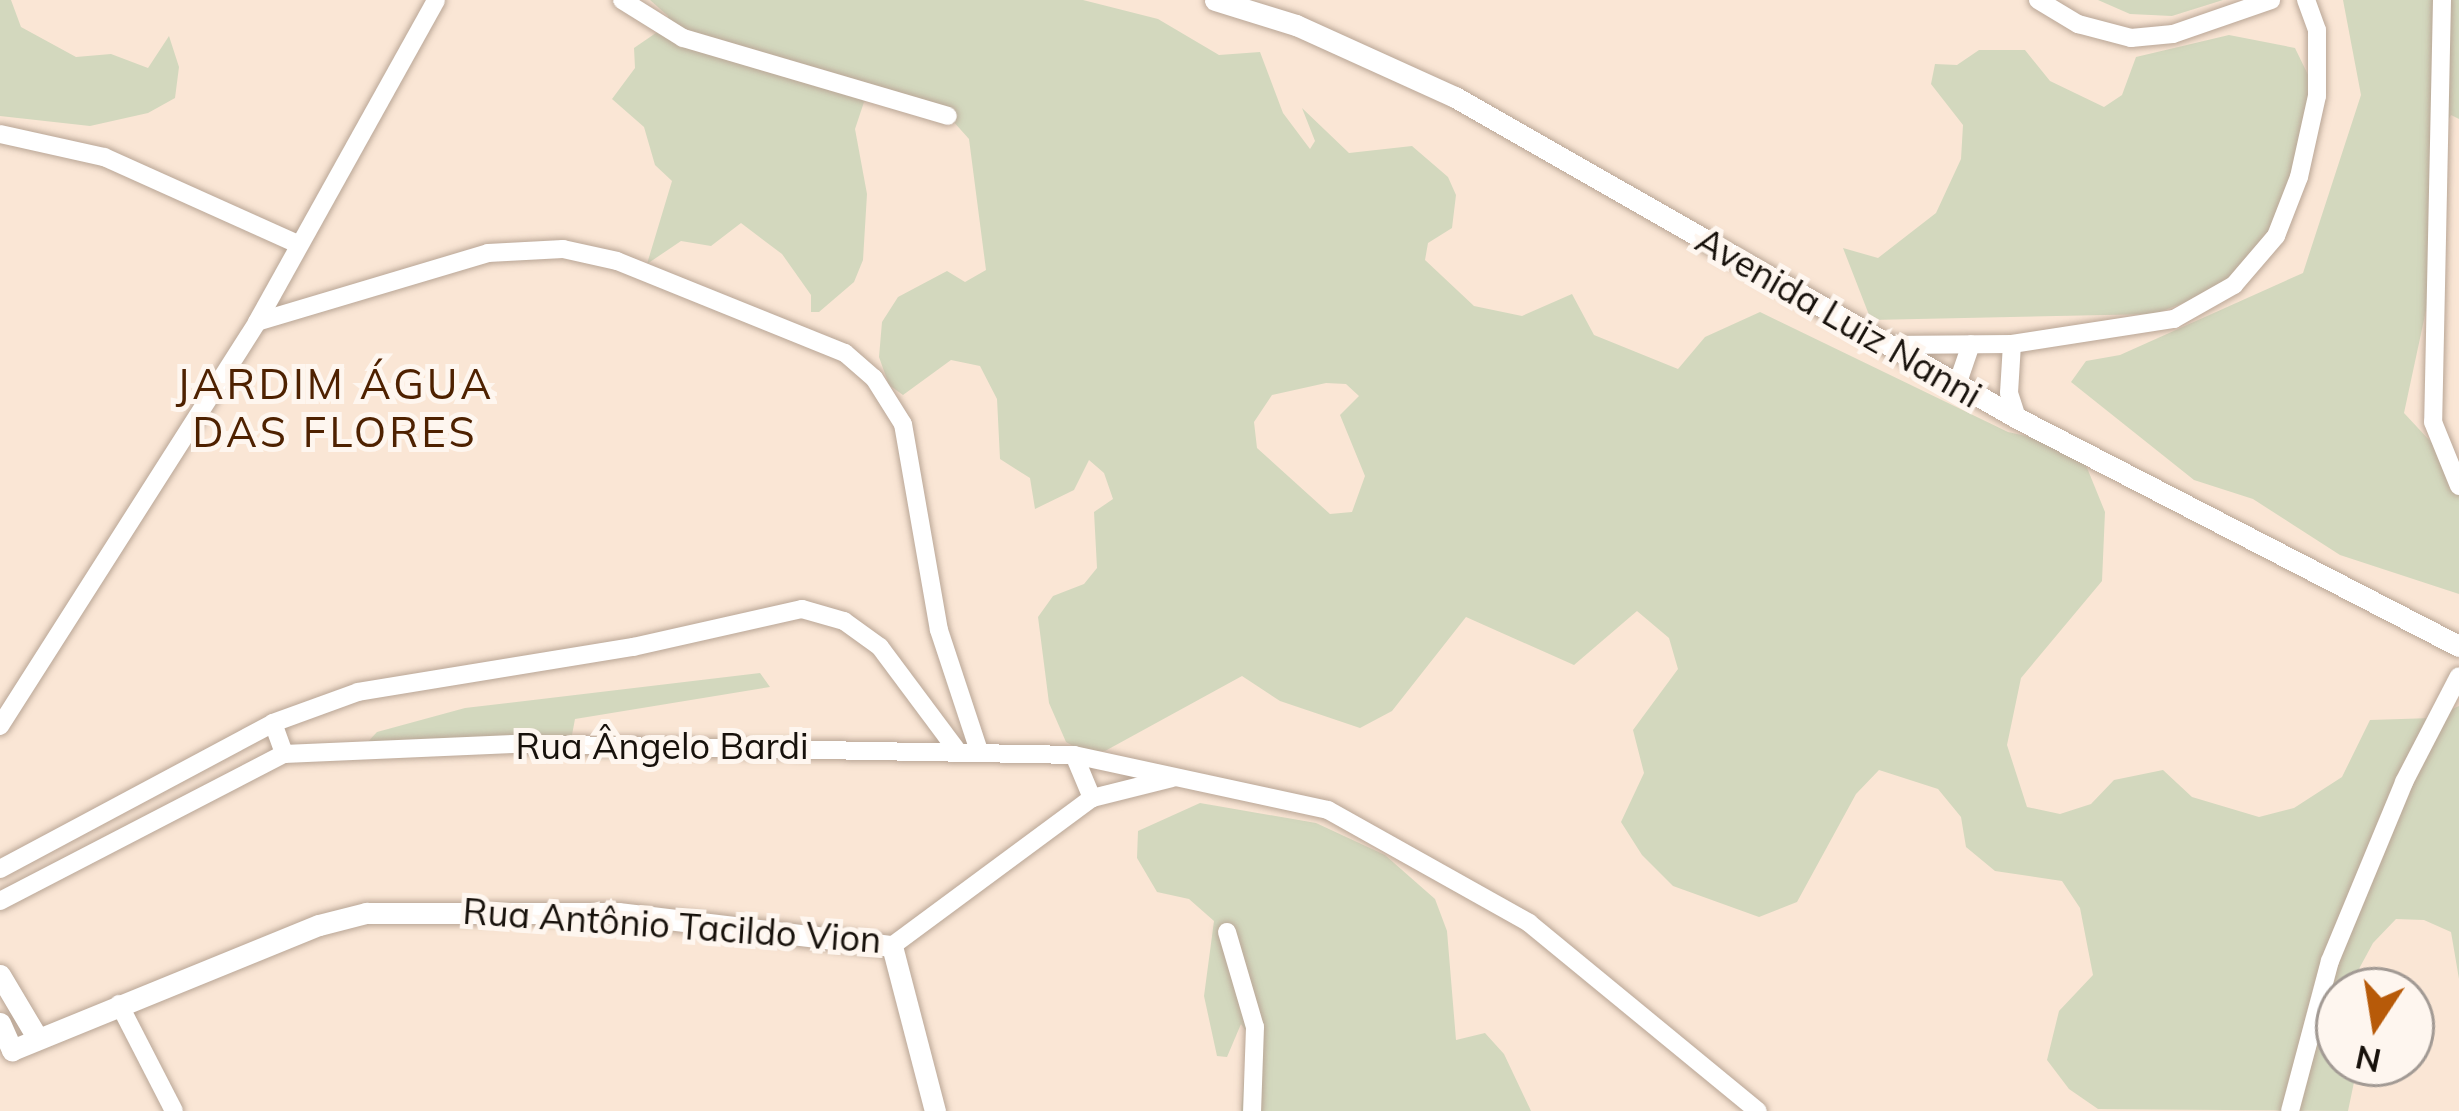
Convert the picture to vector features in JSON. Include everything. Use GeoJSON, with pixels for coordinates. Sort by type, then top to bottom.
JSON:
{"type":"FeatureCollection","features":[{"type":"Feature","properties":{"kind":"street"},"geometry":{"type":"LineString","coordinates":[[0,726],[257,322],[436,0]]}},
{"type":"Feature","properties":{"kind":"street"},"geometry":{"type":"LineString","coordinates":[[622,0],[683,38],[949,116]]}},
{"type":"Feature","properties":{"kind":"street"},"geometry":{"type":"LineString","coordinates":[[2038,0],[2078,24],[2131,38],[2173,34],[2271,0]]}},
{"type":"Feature","properties":{"kind":"street"},"geometry":{"type":"LineString","coordinates":[[1887,344],[2012,344],[2174,319],[2234,285],[2276,236],[2299,177],[2317,96],[2317,31],[2306,0]]}},
{"type":"Feature","properties":{"kind":"street"},"geometry":{"type":"LineString","coordinates":[[2442,0],[2432,422],[2459,486]]}},
{"type":"Feature","properties":{"kind":"street","name":"Avenida Luiz Nanni"},"geometry":{"type":"LineString","coordinates":[[1230,2],[1455,97],[2017,418],[2459,646]]}},
{"type":"Feature","properties":{"kind":"street"},"geometry":{"type":"LineString","coordinates":[[0,134],[104,157],[298,244]]}},
{"type":"Feature","properties":{"kind":"street"},"geometry":{"type":"LineString","coordinates":[[257,322],[488,253],[563,249],[616,261],[845,352],[874,378],[903,424],[939,630],[979,751]]}},
{"type":"Feature","properties":{"kind":"street"},"geometry":{"type":"LineString","coordinates":[[1957,385],[1971,344]]}},
{"type":"Feature","properties":{"kind":"street"},"geometry":{"type":"LineString","coordinates":[[2012,344],[2009,393],[2017,418]]}},
{"type":"Feature","properties":{"kind":"street"},"geometry":{"type":"LineString","coordinates":[[0,869],[273,723],[358,692],[633,647],[802,609],[844,621],[880,647],[956,749]]}},
{"type":"Feature","properties":{"kind":"street"},"geometry":{"type":"LineString","coordinates":[[2290,1111],[2330,961],[2404,782],[2459,676]]}},
{"type":"Feature","properties":{"kind":"street"},"geometry":{"type":"LineString","coordinates":[[0,901],[284,754],[273,723]]}},
{"type":"Feature","properties":{"kind":"street","name":"Rua Ângelo Bardi"},"geometry":{"type":"LineString","coordinates":[[284,754],[513,744],[956,749],[1074,755],[1328,810],[1529,923],[1758,1111]]}},
{"type":"Feature","properties":{"kind":"street"},"geometry":{"type":"LineString","coordinates":[[1074,755],[1091,798]]}},
{"type":"Feature","properties":{"kind":"street","name":"Rua Antônio Tacildo Vion"},"geometry":{"type":"LineString","coordinates":[[6,1053],[319,925],[428,908],[618,914],[892,946],[1091,798],[1176,777]]}},
{"type":"Feature","properties":{"kind":"street"},"geometry":{"type":"LineString","coordinates":[[1227,932],[1255,1027],[1252,1111]]}},
{"type":"Feature","properties":{"kind":"street"},"geometry":{"type":"LineString","coordinates":[[892,946],[935,1111]]}},
{"type":"Feature","properties":{"kind":"street"},"geometry":{"type":"LineString","coordinates":[[0,975],[38,1039]]}},
{"type":"Feature","properties":{"kind":"street"},"geometry":{"type":"LineString","coordinates":[[119,1004],[174,1111]]}},
{"type":"Feature","properties":{"kind":"street"},"geometry":{"type":"LineString","coordinates":[[0,1023],[6,1053]]}},
{"type":"Feature","properties":{"kind":"green space"},"geometry":{"type":"Polygon","coordinates":[[[0,0],[11,0],[21,27],[76,57],[111,54],[148,68],[169,36],[179,67],[175,98],[148,113],[90,126],[0,116],[0,0]]]}},
{"type":"Feature","properties":{"kind":"green space"},"geometry":{"type":"Polygon","coordinates":[[[650,0],[1083,0],[1158,19],[1219,55],[1260,52],[1283,113],[1310,149],[1315,141],[1302,108],[1349,153],[1412,146],[1448,177],[1456,195],[1452,228],[1428,243],[1425,260],[1474,306],[1522,316],[1572,294],[1594,335],[1678,369],[1705,337],[1760,312],[2008,432],[2079,448],[2105,512],[2102,581],[2021,678],[2007,745],[2027,807],[2060,814],[2091,804],[2114,780],[2163,770],[2192,797],[2259,817],[2294,808],[2342,777],[2370,720],[2432,718],[2459,706],[2459,979],[2451,932],[2424,920],[2396,919],[2373,943],[2360,967],[2315,967],[2315,1087],[2353,1087],[2348,1111],[2098,1109],[2069,1089],[2047,1060],[2059,1011],[2093,975],[2080,908],[2062,881],[1995,871],[1966,847],[1961,817],[1938,789],[1879,770],[1856,794],[1797,902],[1759,917],[1673,886],[1642,855],[1621,822],[1644,773],[1633,730],[1678,669],[1669,638],[1637,611],[1574,665],[1466,617],[1392,711],[1360,728],[1280,701],[1242,676],[1105,751],[1082,751],[1066,742],[1049,703],[1038,617],[1053,596],[1084,584],[1097,568],[1094,512],[1113,499],[1104,473],[1089,460],[1074,490],[1035,509],[1030,478],[1000,459],[997,399],[980,366],[951,360],[903,395],[889,385],[879,357],[882,322],[898,297],[947,271],[965,282],[986,270],[969,139],[952,120],[885,94],[864,102],[855,129],[867,194],[863,260],[854,282],[819,312],[811,312],[811,295],[782,254],[741,223],[711,246],[681,241],[647,264],[672,181],[655,165],[644,127],[612,99],[635,68],[634,48],[666,26],[668,16],[650,0]],[[1326,383],[1272,395],[1254,422],[1257,448],[1330,514],[1352,512],[1365,476],[1340,415],[1359,396],[1346,384],[1326,383]]]}},
{"type":"Feature","properties":{"kind":"green space"},"geometry":{"type":"Polygon","coordinates":[[[2098,0],[2223,0],[2172,16],[2130,14],[2098,0]]]}},
{"type":"Feature","properties":{"kind":"green space"},"geometry":{"type":"Polygon","coordinates":[[[2343,0],[2459,0],[2459,119],[2451,115],[2445,126],[2431,287],[2404,413],[2459,472],[2459,594],[2340,555],[2253,499],[2194,480],[2071,382],[2086,361],[2120,355],[2303,273],[2361,95],[2343,0]]]}},
{"type":"Feature","properties":{"kind":"green space"},"geometry":{"type":"Polygon","coordinates":[[[2229,35],[2295,48],[2311,81],[2307,142],[2266,245],[2214,291],[2155,314],[1871,320],[1843,248],[1878,258],[1936,213],[1961,159],[1963,125],[1931,84],[1935,64],[1957,65],[1979,50],[2025,50],[2050,81],[2104,107],[2122,95],[2136,57],[2229,35]]]}},
{"type":"Feature","properties":{"kind":"green space"},"geometry":{"type":"Polygon","coordinates":[[[760,673],[770,687],[575,719],[571,740],[363,747],[377,732],[465,708],[760,673]]]}},
{"type":"Feature","properties":{"kind":"green space"},"geometry":{"type":"Polygon","coordinates":[[[1200,803],[1316,823],[1385,855],[1435,899],[1447,931],[1456,1040],[1485,1033],[1504,1054],[1531,1111],[1241,1111],[1248,1034],[1241,1024],[1227,1057],[1217,1056],[1204,996],[1214,921],[1189,899],[1157,892],[1137,858],[1138,831],[1200,803]]]}},
{"type":"Feature","properties":{"kind":"district","name":"JARDIM ÁGUA DAS FLORES"},"geometry":{"type":"Point","coordinates":[335,408]}}]}
